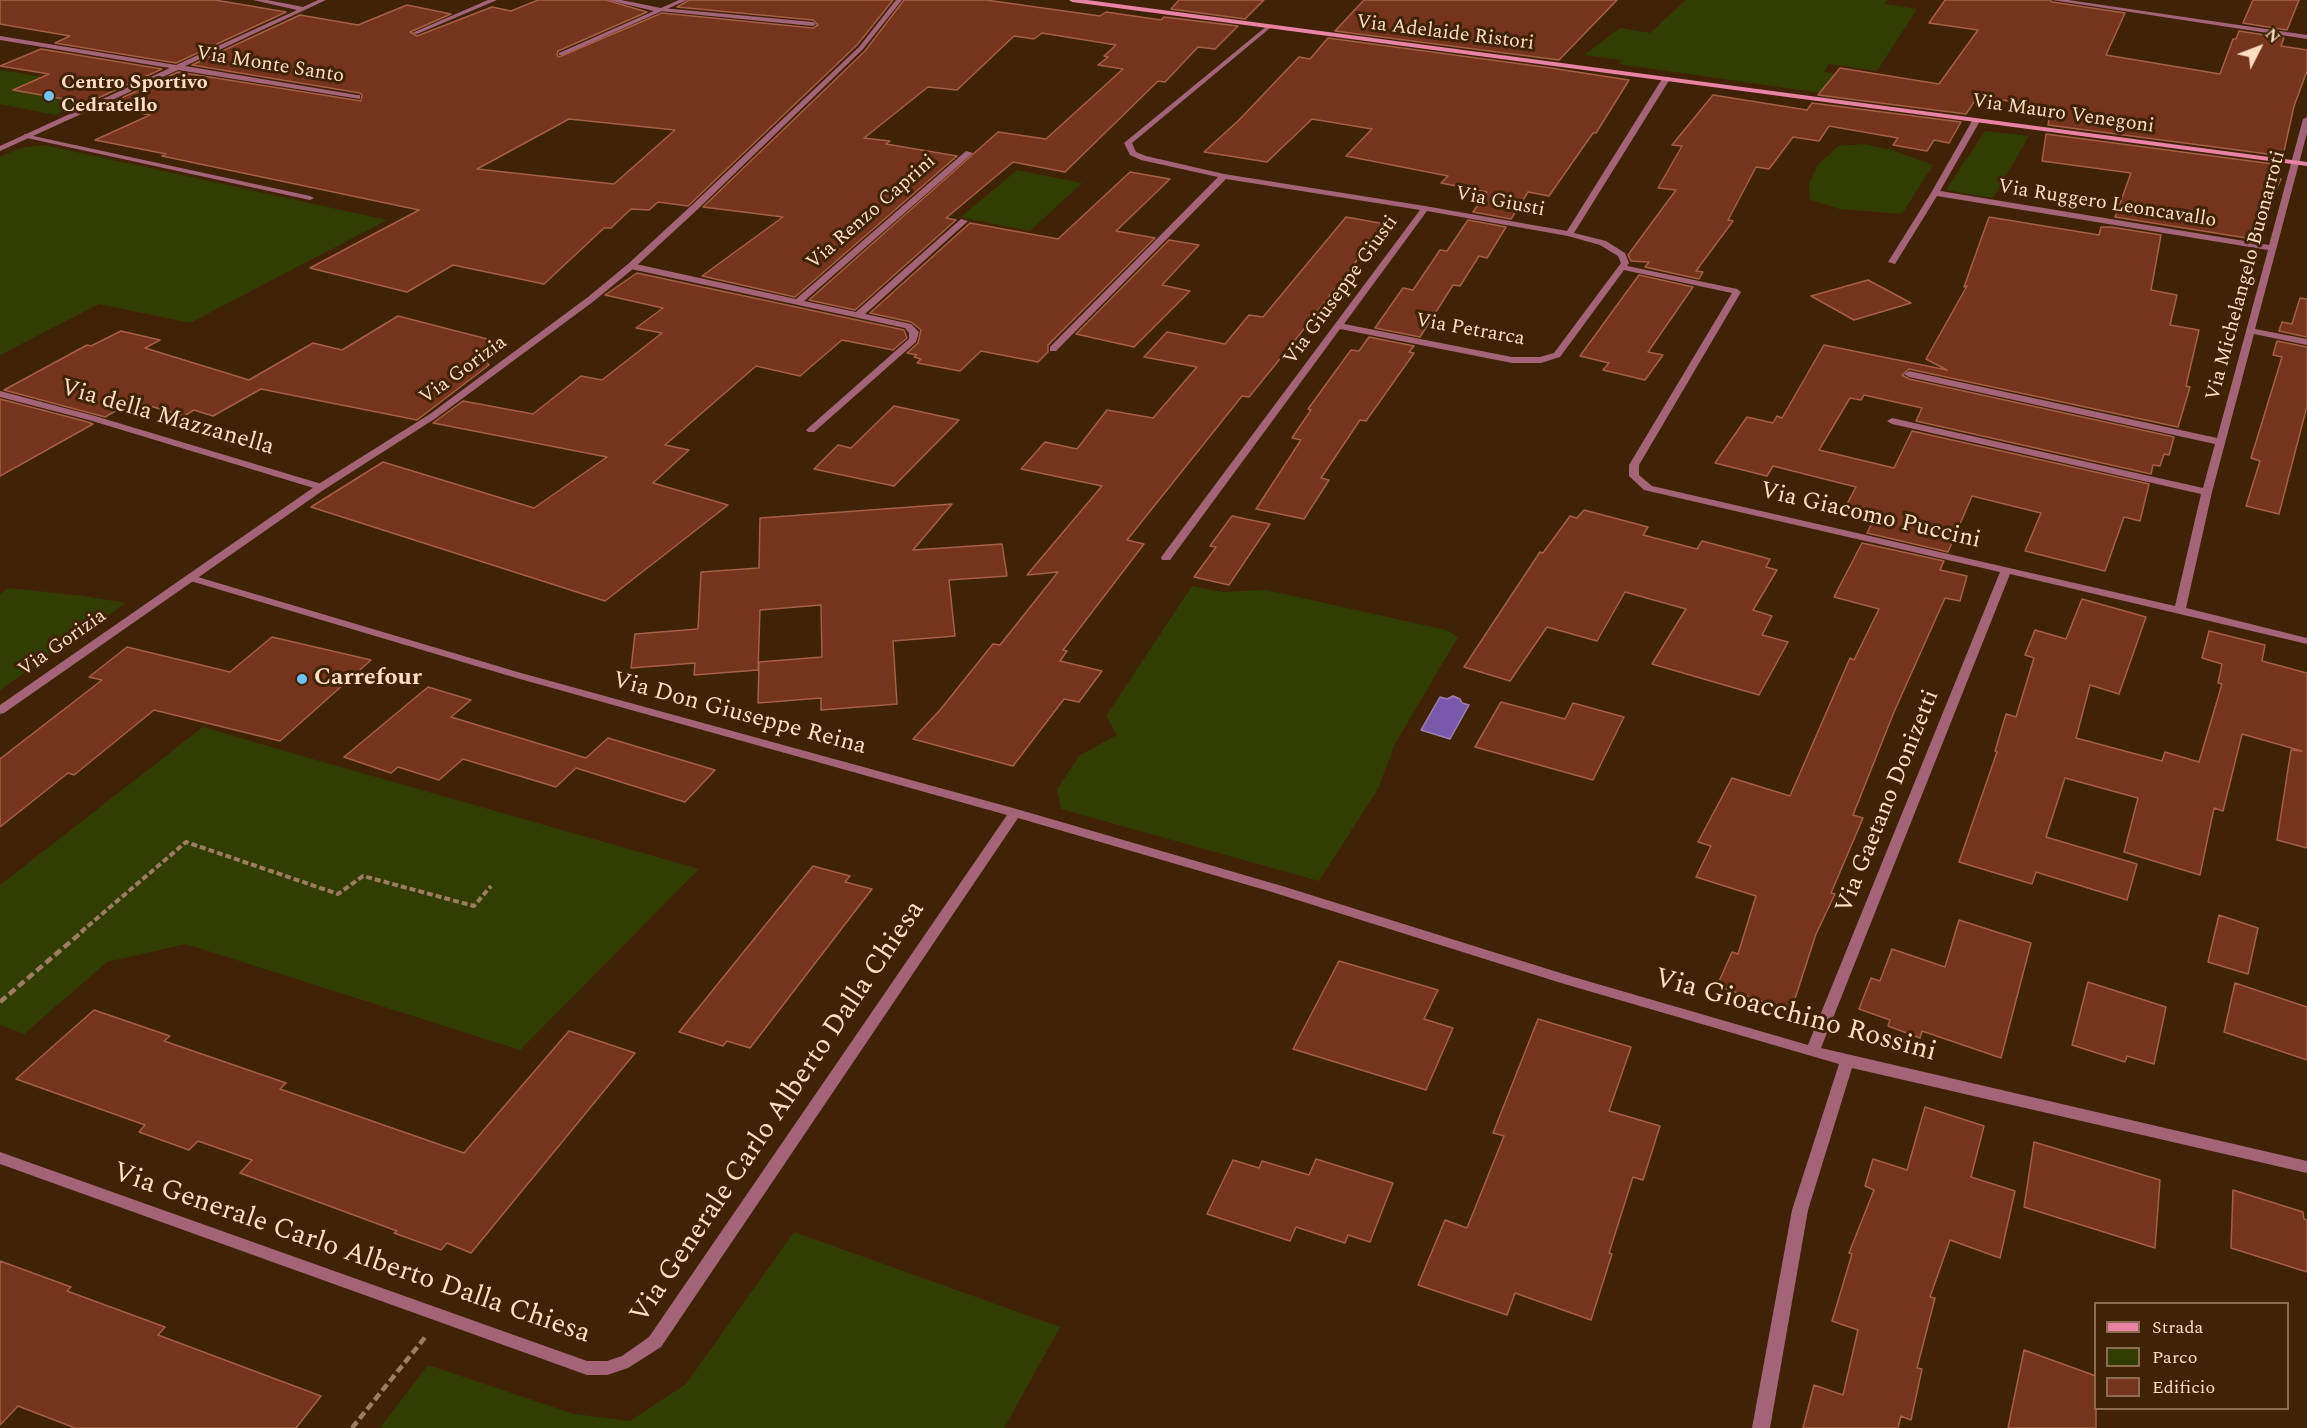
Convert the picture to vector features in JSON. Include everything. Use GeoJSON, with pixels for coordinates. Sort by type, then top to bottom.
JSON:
{"type":"FeatureCollection","features":[{"type":"Feature","properties":{"kind":"main road","name":"Via Adelaide Ristori"},"geometry":{"type":"LineString","coordinates":[[1072,0],[1815,99]]}},
{"type":"Feature","properties":{"kind":"main road","name":"Via Mauro Venegoni"},"geometry":{"type":"LineString","coordinates":[[1815,99],[2307,164]]}},
{"type":"Feature","properties":{"kind":"street"},"geometry":{"type":"LineString","coordinates":[[256,0],[305,9]]}},
{"type":"Feature","properties":{"kind":"street","name":"Via Monte Santo"},"geometry":{"type":"LineString","coordinates":[[0,149],[323,0]]}},
{"type":"Feature","properties":{"kind":"street"},"geometry":{"type":"LineString","coordinates":[[415,33],[494,0]]}},
{"type":"Feature","properties":{"kind":"street"},"geometry":{"type":"LineString","coordinates":[[611,0],[662,10],[813,24]]}},
{"type":"Feature","properties":{"kind":"street"},"geometry":{"type":"LineString","coordinates":[[561,54],[684,0]]}},
{"type":"Feature","properties":{"kind":"street","name":"Via Gorizia"},"geometry":{"type":"LineString","coordinates":[[0,710],[321,487],[392,444],[456,400],[591,299],[631,266],[861,48],[898,0]]}},
{"type":"Feature","properties":{"kind":"street"},"geometry":{"type":"LineString","coordinates":[[2055,0],[2307,37]]}},
{"type":"Feature","properties":{"kind":"street","name":"Via Giuseppe Giusti"},"geometry":{"type":"LineString","coordinates":[[1166,558],[1340,326],[1425,208],[1224,176],[1144,158],[1133,153],[1128,143],[1268,27]]}},
{"type":"Feature","properties":{"kind":"street","name":"Via Monte Santo"},"geometry":{"type":"LineString","coordinates":[[0,38],[357,97]]}},
{"type":"Feature","properties":{"kind":"street"},"geometry":{"type":"LineString","coordinates":[[1622,267],[1625,263],[1622,255],[1614,248],[1569,234],[1666,79]]}},
{"type":"Feature","properties":{"kind":"street","name":"Via Michelangelo Buonarroti"},"geometry":{"type":"LineString","coordinates":[[2180,610],[2207,492],[2307,119]]}},
{"type":"Feature","properties":{"kind":"street"},"geometry":{"type":"LineString","coordinates":[[1892,262],[1935,194],[1976,121]]}},
{"type":"Feature","properties":{"kind":"street"},"geometry":{"type":"LineString","coordinates":[[27,136],[310,198]]}},
{"type":"Feature","properties":{"kind":"street","name":"Via Renzo Caprini"},"geometry":{"type":"LineString","coordinates":[[799,301],[969,153]]}},
{"type":"Feature","properties":{"kind":"street"},"geometry":{"type":"LineString","coordinates":[[1053,349],[1224,176]]}},
{"type":"Feature","properties":{"kind":"street","name":"Via Ruggero Leoncavallo"},"geometry":{"type":"LineString","coordinates":[[1935,194],[2273,248]]}},
{"type":"Feature","properties":{"kind":"street","name":"Via Giusti"},"geometry":{"type":"LineString","coordinates":[[1425,208],[1569,234]]}},
{"type":"Feature","properties":{"kind":"street"},"geometry":{"type":"LineString","coordinates":[[858,315],[964,221]]}},
{"type":"Feature","properties":{"kind":"street","name":"Via Renzo Caprini"},"geometry":{"type":"LineString","coordinates":[[631,266],[908,326],[914,332],[913,340],[811,430]]}},
{"type":"Feature","properties":{"kind":"street","name":"Via Petrarca"},"geometry":{"type":"LineString","coordinates":[[1340,326],[1512,360],[1541,360],[1557,355],[1622,267]]}},
{"type":"Feature","properties":{"kind":"street","name":"Via Giacomo Puccini"},"geometry":{"type":"LineString","coordinates":[[1622,267],[1737,292],[1634,465],[1634,476],[1648,488],[2307,641]]}},
{"type":"Feature","properties":{"kind":"street"},"geometry":{"type":"LineString","coordinates":[[2251,331],[2307,342]]}},
{"type":"Feature","properties":{"kind":"street"},"geometry":{"type":"LineString","coordinates":[[1909,374],[2221,442]]}},
{"type":"Feature","properties":{"kind":"street","name":"Via della Mazzanella"},"geometry":{"type":"LineString","coordinates":[[0,394],[92,418],[321,487]]}},
{"type":"Feature","properties":{"kind":"street"},"geometry":{"type":"LineString","coordinates":[[1892,421],[2207,492]]}},
{"type":"Feature","properties":{"kind":"street","name":"Via Gaetano Donizetti"},"geometry":{"type":"LineString","coordinates":[[1813,1051],[2006,570]]}},
{"type":"Feature","properties":{"kind":"street","name":"Via Don Giuseppe Reina"},"geometry":{"type":"LineString","coordinates":[[191,578],[526,678],[1015,813],[1277,889]]}},
{"type":"Feature","properties":{"kind":"street","name":"Via Generale Carlo Alberto Dalla Chiesa"},"geometry":{"type":"LineString","coordinates":[[0,1158],[587,1368],[607,1368],[628,1362],[655,1342],[1015,813]]}},
{"type":"Feature","properties":{"kind":"street","name":"Via Gioacchino Rossini"},"geometry":{"type":"LineString","coordinates":[[1277,889],[1566,980],[1847,1061],[2307,1167]]}},
{"type":"Feature","properties":{"kind":"street"},"geometry":{"type":"LineString","coordinates":[[1761,1428],[1800,1210],[1847,1061]]}},
{"type":"Feature","properties":{"kind":"path"},"geometry":{"type":"LineString","coordinates":[[0,1002],[186,843],[338,894],[363,876],[474,906],[490,886]]}},
{"type":"Feature","properties":{"kind":"path"},"geometry":{"type":"LineString","coordinates":[[352,1428],[443,1316]]}},
{"type":"Feature","properties":{"kind":"green space"},"geometry":{"type":"Polygon","coordinates":[[[1686,0],[1887,0],[1885,4],[1917,9],[1877,71],[1829,64],[1824,72],[1862,80],[1849,97],[1619,64],[1622,60],[1584,55],[1620,28],[1650,33],[1686,0]]]}},
{"type":"Feature","properties":{"kind":"green space","name":"Centro Sportivo Cedratello"},"geometry":{"type":"Polygon","coordinates":[[[0,70],[117,88],[55,115],[0,104],[0,70]]]}},
{"type":"Feature","properties":{"kind":"green space"},"geometry":{"type":"Polygon","coordinates":[[[1985,131],[2029,136],[1993,198],[1946,190],[1985,131]]]}},
{"type":"Feature","properties":{"kind":"green space"},"geometry":{"type":"Polygon","coordinates":[[[1863,144],[1892,150],[1933,165],[1902,214],[1840,209],[1810,200],[1809,184],[1817,166],[1838,146],[1863,144]]]}},
{"type":"Feature","properties":{"kind":"green space"},"geometry":{"type":"Polygon","coordinates":[[[44,145],[387,220],[190,323],[99,304],[0,355],[0,157],[20,148],[44,145]]]}},
{"type":"Feature","properties":{"kind":"green space"},"geometry":{"type":"Polygon","coordinates":[[[1017,170],[1082,183],[1030,231],[961,217],[1017,170]]]}},
{"type":"Feature","properties":{"kind":"green space"},"geometry":{"type":"Polygon","coordinates":[[[1192,586],[1223,592],[1266,590],[1446,630],[1458,637],[1395,744],[1378,789],[1319,881],[1061,809],[1057,789],[1080,755],[1117,735],[1106,716],[1192,586]]]}},
{"type":"Feature","properties":{"kind":"green space"},"geometry":{"type":"Polygon","coordinates":[[[9,588],[126,603],[0,690],[0,594],[9,588]]]}},
{"type":"Feature","properties":{"kind":"green space"},"geometry":{"type":"Polygon","coordinates":[[[203,727],[699,869],[520,1050],[186,944],[107,962],[24,1034],[0,1025],[0,885],[203,727]]]}},
{"type":"Feature","properties":{"kind":"green space"},"geometry":{"type":"Polygon","coordinates":[[[794,1232],[1060,1327],[1004,1428],[380,1428],[428,1365],[574,1414],[630,1421],[686,1384],[794,1232]]]}},
{"type":"Feature","properties":{"kind":"shaded area"},"geometry":{"type":"Polygon","coordinates":[[[1453,696],[1469,705],[1450,739],[1421,730],[1440,697],[1447,699],[1453,696]]]}},
{"type":"Feature","properties":{"kind":"building"},"geometry":{"type":"Polygon","coordinates":[[[0,0],[215,0],[286,12],[176,63],[55,43],[70,36],[0,24],[0,0]]]}},
{"type":"Feature","properties":{"kind":"building"},"geometry":{"type":"Polygon","coordinates":[[[538,0],[606,0],[647,12],[558,51],[559,57],[662,13],[813,28],[818,25],[813,20],[677,7],[689,0],[893,0],[857,45],[688,206],[658,202],[649,210],[631,209],[611,228],[604,228],[544,284],[453,265],[407,292],[310,268],[419,210],[95,140],[150,115],[104,106],[178,72],[361,101],[360,93],[192,65],[300,15],[358,25],[407,5],[451,14],[410,32],[417,36],[492,7],[511,11],[538,0]],[[569,119],[477,169],[614,184],[675,130],[569,119]]]}},
{"type":"Feature","properties":{"kind":"building"},"geometry":{"type":"Polygon","coordinates":[[[904,0],[986,0],[1100,16],[1106,12],[1161,20],[1164,17],[1238,26],[1215,49],[1198,47],[1165,82],[1158,81],[1065,172],[1013,162],[946,218],[956,220],[855,310],[809,300],[998,132],[1046,139],[1123,69],[1098,65],[1108,57],[1104,56],[1116,45],[1042,33],[1034,39],[1014,36],[957,90],[928,87],[864,138],[890,141],[886,144],[957,156],[795,297],[702,276],[783,217],[703,207],[865,51],[904,0]]]}},
{"type":"Feature","properties":{"kind":"building"},"geometry":{"type":"Polygon","coordinates":[[[1179,0],[1264,0],[1245,19],[1171,9],[1179,0]]]}},
{"type":"Feature","properties":{"kind":"building"},"geometry":{"type":"Polygon","coordinates":[[[1364,0],[1617,0],[1559,60],[1335,31],[1364,0]]]}},
{"type":"Feature","properties":{"kind":"building"},"geometry":{"type":"Polygon","coordinates":[[[1945,0],[2050,0],[2125,13],[2106,55],[2220,74],[2233,39],[2236,39],[2239,31],[2284,38],[2281,46],[2307,50],[2307,71],[2294,106],[2283,156],[2048,125],[2051,108],[1978,96],[1966,114],[1818,95],[1840,68],[1939,84],[1978,30],[1929,23],[1945,0]]]}},
{"type":"Feature","properties":{"kind":"building"},"geometry":{"type":"Polygon","coordinates":[[[2253,0],[2299,0],[2287,30],[2243,23],[2253,0]]]}},
{"type":"Feature","properties":{"kind":"building"},"geometry":{"type":"Polygon","coordinates":[[[1328,38],[1629,80],[1596,133],[1593,133],[1549,196],[1528,192],[1511,219],[1473,212],[1487,192],[1441,183],[1448,176],[1346,156],[1372,129],[1312,119],[1267,162],[1204,152],[1239,120],[1299,57],[1310,59],[1328,38]]]}},
{"type":"Feature","properties":{"kind":"building"},"geometry":{"type":"Polygon","coordinates":[[[41,49],[162,69],[87,103],[13,90],[49,74],[0,66],[41,49]]]}},
{"type":"Feature","properties":{"kind":"building"},"geometry":{"type":"Polygon","coordinates":[[[1713,95],[1807,110],[1812,103],[1961,122],[1949,143],[1934,140],[1927,151],[1893,145],[1898,138],[1829,126],[1819,141],[1793,137],[1769,169],[1756,167],[1728,220],[1733,221],[1696,271],[1703,272],[1699,279],[1645,267],[1649,262],[1631,261],[1628,255],[1676,190],[1658,188],[1682,146],[1672,145],[1713,95]]]}},
{"type":"Feature","properties":{"kind":"building"},"geometry":{"type":"Polygon","coordinates":[[[2046,134],[2281,165],[2277,178],[2281,179],[2253,239],[2115,217],[2131,173],[2042,161],[2046,134]]]}},
{"type":"Feature","properties":{"kind":"building"},"geometry":{"type":"Polygon","coordinates":[[[1130,172],[1170,179],[1116,231],[1155,238],[1048,345],[1048,352],[1038,362],[981,351],[960,371],[917,363],[921,359],[914,357],[917,355],[907,353],[918,343],[921,330],[911,322],[870,313],[970,223],[1058,239],[1130,172]]]}},
{"type":"Feature","properties":{"kind":"building"},"geometry":{"type":"Polygon","coordinates":[[[1346,217],[1385,224],[1249,397],[1242,396],[1127,540],[1144,544],[1063,650],[1067,651],[1060,661],[1102,671],[1079,702],[1064,699],[1013,766],[913,739],[940,710],[993,644],[1000,645],[1058,572],[1027,575],[1102,486],[1021,469],[1045,442],[1077,449],[1107,410],[1153,418],[1197,367],[1144,357],[1167,332],[1225,344],[1249,315],[1263,317],[1346,217]]]}},
{"type":"Feature","properties":{"kind":"building"},"geometry":{"type":"Polygon","coordinates":[[[1989,217],[2099,235],[2101,227],[2111,227],[2161,235],[2151,290],[2177,295],[2170,325],[2199,330],[2186,386],[2190,387],[2178,427],[1909,369],[1902,375],[1909,379],[2174,437],[2169,455],[2164,454],[2160,466],[2153,465],[2151,474],[1916,421],[1922,408],[1864,395],[1861,400],[1850,398],[1819,450],[1894,468],[1912,431],[2149,484],[2140,521],[2124,517],[2105,571],[2025,551],[2041,513],[1972,496],[1948,552],[1867,533],[1872,523],[1841,515],[1856,487],[1773,466],[1767,476],[1715,463],[1747,417],[1773,423],[1777,416],[1782,418],[1824,345],[1947,370],[1926,359],[1967,286],[1964,287],[1989,217]]]}},
{"type":"Feature","properties":{"kind":"building"},"geometry":{"type":"Polygon","coordinates":[[[1468,220],[1506,227],[1487,258],[1479,256],[1460,286],[1453,285],[1420,337],[1375,328],[1403,288],[1413,290],[1440,250],[1447,251],[1468,220]]]}},
{"type":"Feature","properties":{"kind":"building"},"geometry":{"type":"Polygon","coordinates":[[[1169,240],[1199,245],[1162,285],[1190,291],[1134,347],[1076,334],[1169,240]]]}},
{"type":"Feature","properties":{"kind":"building"},"geometry":{"type":"Polygon","coordinates":[[[637,273],[904,330],[907,338],[893,350],[842,340],[800,376],[756,366],[665,445],[689,450],[653,483],[728,505],[605,601],[311,507],[383,462],[534,508],[607,457],[433,423],[463,401],[533,414],[581,376],[602,380],[662,333],[636,328],[663,308],[605,295],[637,273]]]}},
{"type":"Feature","properties":{"kind":"building"},"geometry":{"type":"Polygon","coordinates":[[[1639,275],[1693,287],[1648,352],[1663,355],[1645,380],[1603,370],[1609,363],[1580,356],[1639,275]]]}},
{"type":"Feature","properties":{"kind":"building"},"geometry":{"type":"Polygon","coordinates":[[[1868,280],[1911,303],[1854,320],[1811,296],[1868,280]]]}},
{"type":"Feature","properties":{"kind":"building"},"geometry":{"type":"Polygon","coordinates":[[[2300,298],[2307,299],[2307,337],[2279,331],[2282,322],[2292,324],[2300,298]]]}},
{"type":"Feature","properties":{"kind":"building"},"geometry":{"type":"Polygon","coordinates":[[[398,316],[495,341],[481,354],[489,365],[417,420],[261,389],[213,416],[194,410],[184,416],[133,401],[105,417],[4,390],[87,345],[91,346],[121,331],[160,340],[145,348],[249,380],[313,343],[342,350],[398,316]]]}},
{"type":"Feature","properties":{"kind":"building"},"geometry":{"type":"Polygon","coordinates":[[[1369,337],[1414,346],[1409,352],[1414,353],[1366,421],[1360,420],[1321,478],[1329,480],[1304,519],[1256,509],[1301,440],[1292,438],[1311,410],[1308,409],[1351,350],[1359,351],[1369,337]]]}},
{"type":"Feature","properties":{"kind":"building"},"geometry":{"type":"Polygon","coordinates":[[[2277,341],[2307,347],[2307,406],[2279,514],[2246,506],[2260,461],[2251,458],[2282,357],[2273,355],[2277,341]]]}},
{"type":"Feature","properties":{"kind":"building"},"geometry":{"type":"Polygon","coordinates":[[[0,399],[88,422],[93,424],[0,476],[0,399]]]}},
{"type":"Feature","properties":{"kind":"building"},"geometry":{"type":"Polygon","coordinates":[[[894,406],[959,420],[894,486],[814,469],[838,445],[851,448],[894,406]]]}},
{"type":"Feature","properties":{"kind":"building"},"geometry":{"type":"Polygon","coordinates":[[[952,504],[913,550],[1002,544],[1007,576],[949,580],[955,636],[893,641],[897,704],[821,710],[821,698],[758,703],[759,662],[822,657],[821,605],[760,610],[758,670],[694,675],[695,663],[631,668],[635,634],[698,629],[701,572],[759,568],[760,518],[952,504]]]}},
{"type":"Feature","properties":{"kind":"building"},"geometry":{"type":"Polygon","coordinates":[[[1584,510],[1648,527],[1643,535],[1697,549],[1702,541],[1770,559],[1766,567],[1777,570],[1753,610],[1772,616],[1762,635],[1788,642],[1759,695],[1652,664],[1686,609],[1625,592],[1597,641],[1547,627],[1510,681],[1464,667],[1540,552],[1543,553],[1570,516],[1577,518],[1584,510]]]}},
{"type":"Feature","properties":{"kind":"building"},"geometry":{"type":"Polygon","coordinates":[[[1232,516],[1270,524],[1229,585],[1194,577],[1216,547],[1210,546],[1232,516]]]}},
{"type":"Feature","properties":{"kind":"building"},"geometry":{"type":"Polygon","coordinates":[[[1862,543],[1944,561],[1940,570],[1967,576],[1960,601],[1945,598],[1894,712],[1853,815],[1863,818],[1831,893],[1835,894],[1816,934],[1791,1011],[1717,986],[1732,952],[1738,954],[1756,896],[1696,877],[1711,846],[1698,842],[1732,778],[1790,796],[1850,658],[1854,660],[1879,609],[1834,597],[1862,543]]]}},
{"type":"Feature","properties":{"kind":"building"},"geometry":{"type":"Polygon","coordinates":[[[2082,599],[2146,617],[2119,694],[2090,685],[2076,738],[2162,761],[2165,752],[2199,762],[2222,684],[2218,683],[2222,664],[2202,658],[2209,631],[2265,645],[2262,661],[2307,673],[2307,848],[2277,840],[2291,750],[2302,751],[2242,734],[2223,811],[2214,808],[2200,875],[2124,852],[2138,798],[2065,778],[2046,837],[2137,864],[2127,900],[2036,872],[2032,884],[1959,862],[1997,752],[1995,751],[2006,714],[2016,717],[2034,658],[2025,655],[2035,630],[2066,639],[2082,599]]]}},
{"type":"Feature","properties":{"kind":"building"},"geometry":{"type":"Polygon","coordinates":[[[272,637],[371,660],[280,741],[154,710],[74,775],[68,773],[0,827],[0,759],[102,680],[89,677],[127,647],[230,672],[272,637]]]}},
{"type":"Feature","properties":{"kind":"building"},"geometry":{"type":"Polygon","coordinates":[[[428,687],[471,700],[451,717],[586,758],[608,738],[715,770],[685,802],[576,768],[556,787],[463,759],[439,780],[398,767],[391,773],[344,757],[428,687]]]}},
{"type":"Feature","properties":{"kind":"building"},"geometry":{"type":"Polygon","coordinates":[[[1501,702],[1565,719],[1573,703],[1624,717],[1593,780],[1475,747],[1501,702]]]}},
{"type":"Feature","properties":{"kind":"building"},"geometry":{"type":"Polygon","coordinates":[[[813,866],[850,876],[845,882],[872,889],[750,1048],[727,1041],[723,1046],[679,1032],[813,866]]]}},
{"type":"Feature","properties":{"kind":"building"},"geometry":{"type":"Polygon","coordinates":[[[2219,915],[2258,928],[2248,974],[2208,962],[2219,915]]]}},
{"type":"Feature","properties":{"kind":"building"},"geometry":{"type":"Polygon","coordinates":[[[1959,920],[2031,943],[2001,1058],[1922,1031],[1920,1038],[1888,1026],[1890,1020],[1859,1009],[1871,978],[1880,981],[1892,949],[1945,967],[1959,920]]]}},
{"type":"Feature","properties":{"kind":"building"},"geometry":{"type":"Polygon","coordinates":[[[1339,961],[1438,990],[1424,1019],[1453,1028],[1426,1090],[1293,1049],[1339,961]]]}},
{"type":"Feature","properties":{"kind":"building"},"geometry":{"type":"Polygon","coordinates":[[[2088,982],[2166,1007],[2154,1064],[2127,1056],[2125,1062],[2072,1045],[2088,982]]]}},
{"type":"Feature","properties":{"kind":"building"},"geometry":{"type":"Polygon","coordinates":[[[2235,983],[2307,1007],[2307,1060],[2224,1032],[2235,983]]]}},
{"type":"Feature","properties":{"kind":"building"},"geometry":{"type":"Polygon","coordinates":[[[94,1010],[170,1036],[164,1041],[286,1083],[280,1089],[464,1153],[569,1031],[635,1053],[471,1253],[447,1243],[441,1250],[394,1233],[397,1231],[240,1173],[252,1160],[198,1141],[189,1150],[139,1132],[145,1125],[16,1079],[94,1010]]]}},
{"type":"Feature","properties":{"kind":"building"},"geometry":{"type":"Polygon","coordinates":[[[1538,1019],[1631,1047],[1609,1111],[1660,1126],[1643,1180],[1633,1177],[1591,1320],[1515,1293],[1507,1315],[1418,1285],[1445,1220],[1467,1228],[1504,1136],[1493,1133],[1538,1019]]]}},
{"type":"Feature","properties":{"kind":"building"},"geometry":{"type":"Polygon","coordinates":[[[1925,1107],[1984,1126],[1971,1177],[2015,1191],[2000,1258],[1950,1240],[1930,1297],[1935,1298],[1917,1368],[1922,1369],[1911,1420],[1901,1416],[1898,1428],[1803,1428],[1814,1385],[1843,1395],[1858,1330],[1832,1321],[1852,1254],[1849,1253],[1874,1190],[1865,1186],[1873,1159],[1907,1170],[1925,1107]]]}},
{"type":"Feature","properties":{"kind":"building"},"geometry":{"type":"Polygon","coordinates":[[[2034,1142],[2160,1180],[2155,1248],[2024,1207],[2034,1142]]]}},
{"type":"Feature","properties":{"kind":"building"},"geometry":{"type":"Polygon","coordinates":[[[1316,1159],[1393,1183],[1370,1242],[1348,1235],[1345,1243],[1296,1227],[1290,1241],[1207,1214],[1233,1160],[1259,1168],[1262,1161],[1309,1175],[1316,1159]]]}},
{"type":"Feature","properties":{"kind":"building"},"geometry":{"type":"Polygon","coordinates":[[[2233,1190],[2303,1212],[2304,1219],[2307,1220],[2307,1272],[2231,1248],[2233,1190]]]}},
{"type":"Feature","properties":{"kind":"building"},"geometry":{"type":"Polygon","coordinates":[[[0,1261],[71,1287],[67,1291],[165,1327],[158,1335],[321,1396],[296,1428],[75,1428],[18,1406],[0,1425],[0,1261]]]}},
{"type":"Feature","properties":{"kind":"building"},"geometry":{"type":"Polygon","coordinates":[[[2024,1350],[2094,1375],[2096,1428],[2008,1428],[2024,1350]]]}},
{"type":"Feature","properties":{"kind":"place","name":"Centro Sportivo Cedratello"},"geometry":{"type":"Point","coordinates":[49,96]}},
{"type":"Feature","properties":{"kind":"place","name":"Carrefour"},"geometry":{"type":"Point","coordinates":[302,679]}}]}
